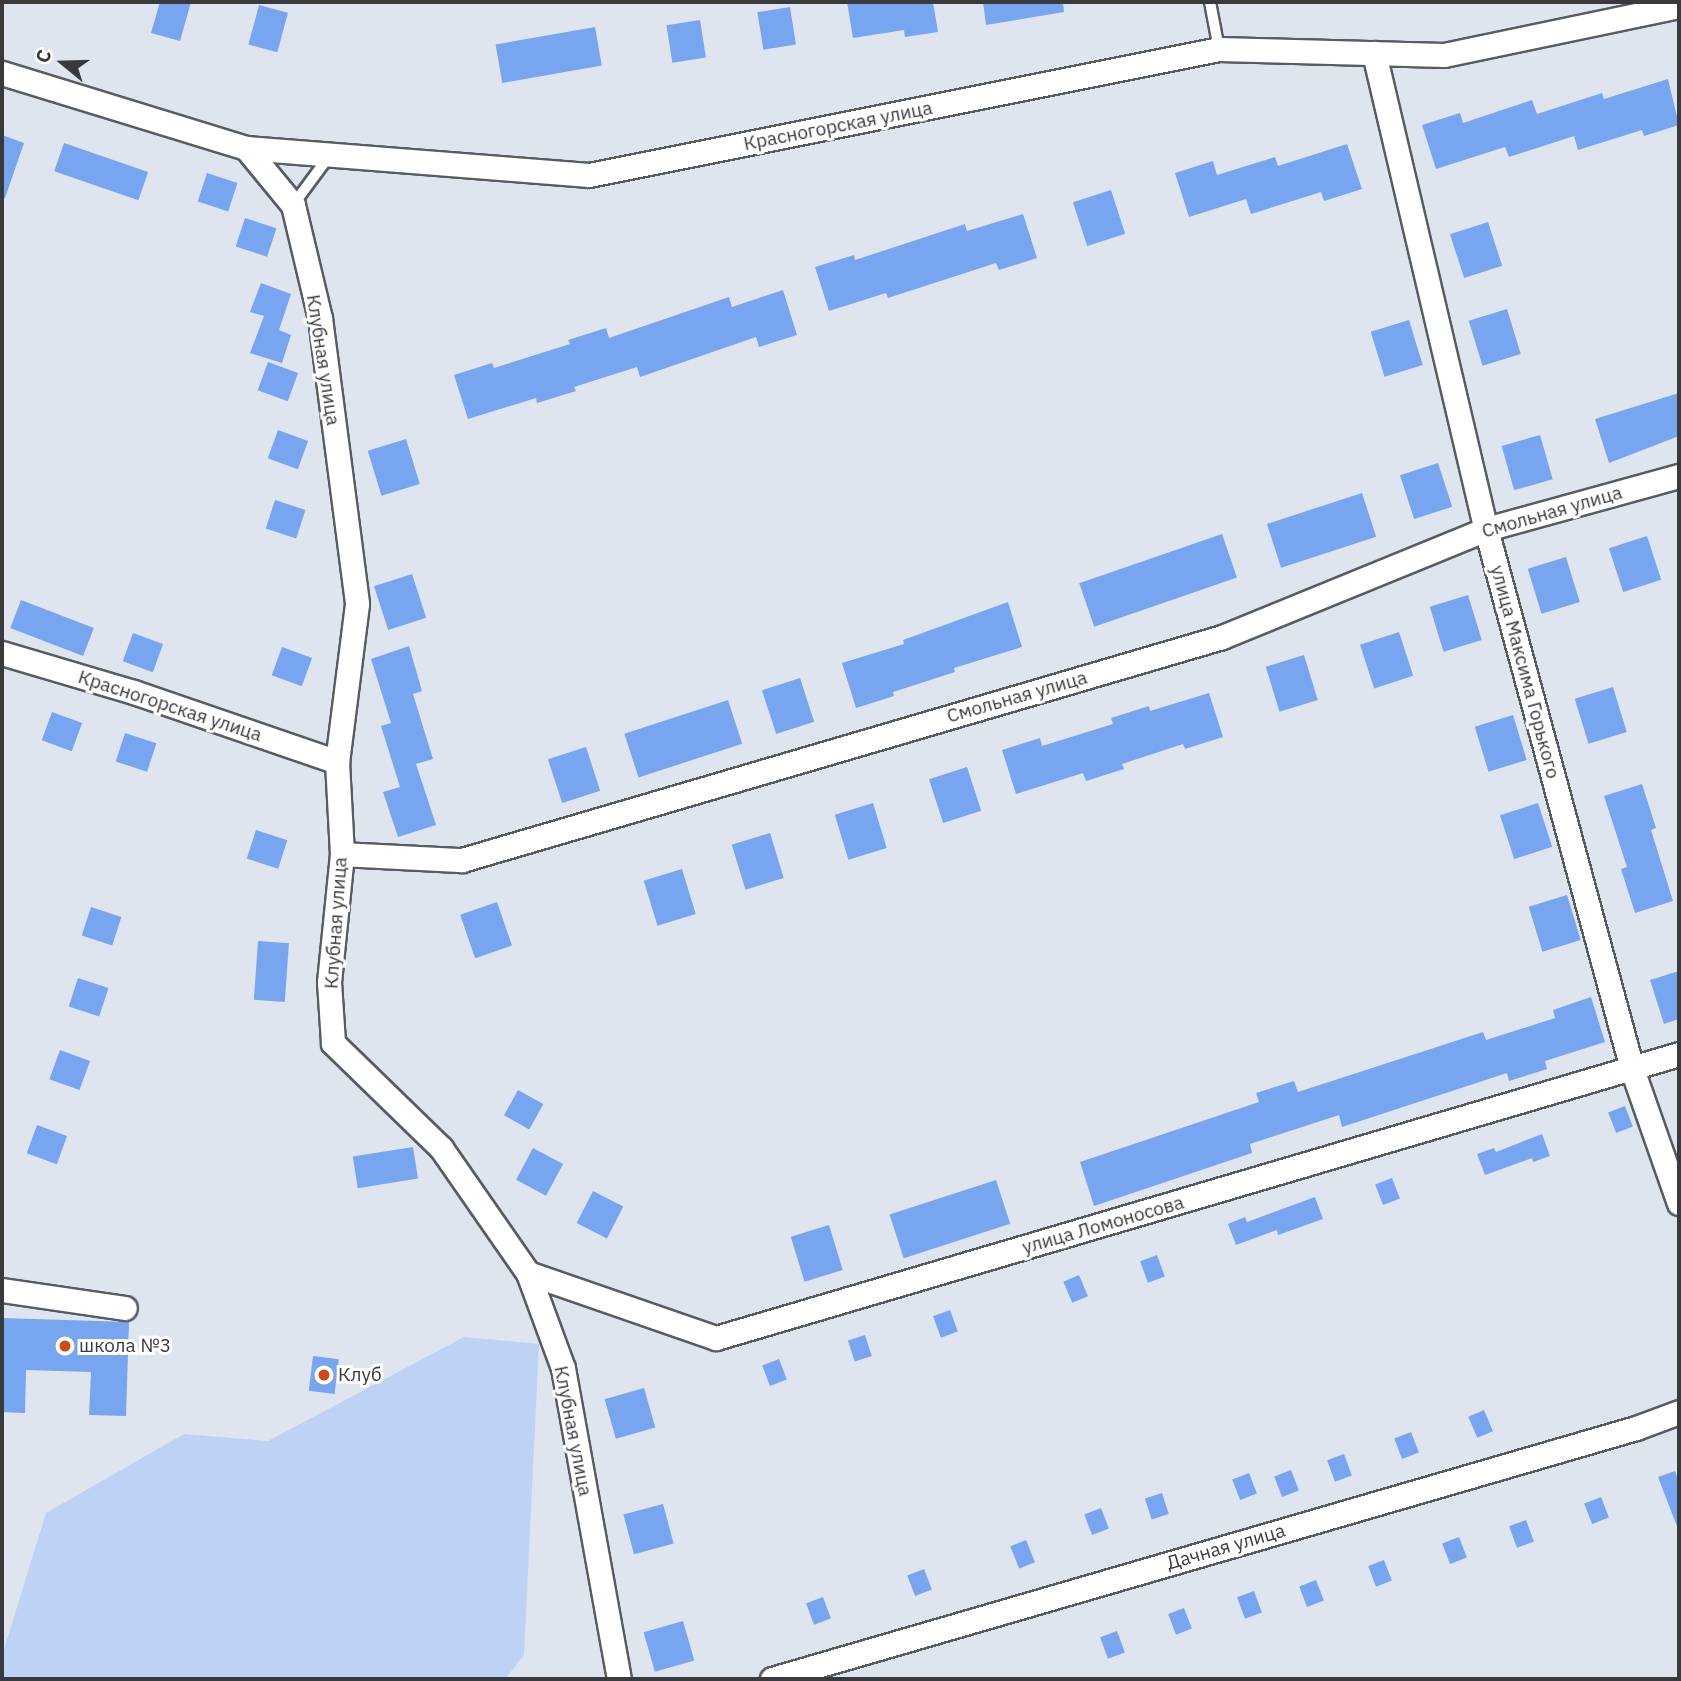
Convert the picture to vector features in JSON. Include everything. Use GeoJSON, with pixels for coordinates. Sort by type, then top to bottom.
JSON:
{"type":"FeatureCollection","features":[{"type":"Feature","properties":{"kind":"street","name":"Красногорская улица"},"geometry":{"type":"LineString","coordinates":[[2,73],[246,148],[589,175],[1219,49],[1444,55],[1679,6]]}},
{"type":"Feature","properties":{"kind":"street","name":"улица Максима Горького"},"geometry":{"type":"LineString","coordinates":[[1374,53],[1486,529],[1632,1069],[1679,1203]]}},
{"type":"Feature","properties":{"kind":"street","name":"Клубная улица"},"geometry":{"type":"LineString","coordinates":[[246,148],[293,205],[320,318],[357,604],[337,762],[342,854],[329,982],[333,1043],[441,1148],[528,1273],[563,1368],[619,1679]]}},
{"type":"Feature","properties":{"kind":"street","name":"Смольная улица"},"geometry":{"type":"LineString","coordinates":[[342,854],[462,860],[1222,637],[1486,529],[1679,476]]}},
{"type":"Feature","properties":{"kind":"street","name":"Красногорская улица"},"geometry":{"type":"LineString","coordinates":[[2,653],[135,692],[337,762]]}},
{"type":"Feature","properties":{"kind":"street","name":"улица Ломоносова"},"geometry":{"type":"LineString","coordinates":[[528,1273],[716,1338],[1679,1054]]}},
{"type":"Feature","properties":{"kind":"street"},"geometry":{"type":"LineString","coordinates":[[2,1290],[125,1308]]}},
{"type":"Feature","properties":{"kind":"street","name":"Дачная улица"},"geometry":{"type":"LineString","coordinates":[[772,1679],[1636,1429],[1679,1412]]}},
{"type":"Feature","properties":{"kind":"lane"},"geometry":{"type":"LineString","coordinates":[[1210,2],[1219,49]]}},
{"type":"Feature","properties":{"kind":"lane"},"geometry":{"type":"LineString","coordinates":[[293,205],[330,155]]}},
{"type":"Feature","properties":{"kind":"shaded area"},"geometry":{"type":"Polygon","coordinates":[[[464,1337],[539,1344],[524,1655],[505,1679],[2,1679],[2,1656],[46,1513],[184,1434],[268,1441],[464,1337]]]}},
{"type":"Feature","properties":{"kind":"building"},"geometry":{"type":"Polygon","coordinates":[[[160,2],[191,2],[180,41],[151,33],[160,2]]]}},
{"type":"Feature","properties":{"kind":"building"},"geometry":{"type":"Polygon","coordinates":[[[847,2],[933,2],[938,32],[905,37],[904,30],[853,38],[847,2]]]}},
{"type":"Feature","properties":{"kind":"building"},"geometry":{"type":"Polygon","coordinates":[[[983,2],[1063,2],[1064,12],[986,25],[983,2]]]}},
{"type":"Feature","properties":{"kind":"building"},"geometry":{"type":"Polygon","coordinates":[[[259,5],[288,13],[277,52],[248,45],[259,5]]]}},
{"type":"Feature","properties":{"kind":"building"},"geometry":{"type":"Polygon","coordinates":[[[790,7],[796,45],[763,50],[757,12],[790,7]]]}},
{"type":"Feature","properties":{"kind":"building"},"geometry":{"type":"Polygon","coordinates":[[[700,20],[706,58],[672,63],[666,25],[700,20]]]}},
{"type":"Feature","properties":{"kind":"building"},"geometry":{"type":"Polygon","coordinates":[[[595,27],[602,65],[502,83],[496,45],[595,27]]]}},
{"type":"Feature","properties":{"kind":"building"},"geometry":{"type":"Polygon","coordinates":[[[1668,79],[1679,125],[1644,136],[1642,130],[1578,150],[1574,136],[1509,157],[1505,147],[1436,169],[1422,125],[1460,113],[1463,123],[1532,100],[1537,114],[1602,93],[1604,99],[1668,79]]]}},
{"type":"Feature","properties":{"kind":"building"},"geometry":{"type":"Polygon","coordinates":[[[2,135],[24,143],[5,198],[2,197],[2,135]]]}},
{"type":"Feature","properties":{"kind":"building"},"geometry":{"type":"Polygon","coordinates":[[[64,143],[148,172],[138,200],[54,171],[64,143]]]}},
{"type":"Feature","properties":{"kind":"building"},"geometry":{"type":"Polygon","coordinates":[[[1347,144],[1362,189],[1324,201],[1321,192],[1251,214],[1246,199],[1189,217],[1175,173],[1213,161],[1217,175],[1275,157],[1278,166],[1347,144]]]}},
{"type":"Feature","properties":{"kind":"building"},"geometry":{"type":"Polygon","coordinates":[[[207,173],[237,183],[228,211],[198,202],[207,173]]]}},
{"type":"Feature","properties":{"kind":"building"},"geometry":{"type":"Polygon","coordinates":[[[1111,190],[1125,234],[1087,246],[1073,202],[1111,190]]]}},
{"type":"Feature","properties":{"kind":"building"},"geometry":{"type":"Polygon","coordinates":[[[1023,214],[1037,258],[999,270],[996,263],[888,298],[886,293],[829,311],[815,267],[854,255],[855,260],[965,224],[967,231],[1023,214]]]}},
{"type":"Feature","properties":{"kind":"building"},"geometry":{"type":"Polygon","coordinates":[[[245,218],[276,228],[267,257],[236,247],[245,218]]]}},
{"type":"Feature","properties":{"kind":"building"},"geometry":{"type":"Polygon","coordinates":[[[1488,222],[1502,266],[1464,278],[1450,234],[1488,222]]]}},
{"type":"Feature","properties":{"kind":"building"},"geometry":{"type":"Polygon","coordinates":[[[261,283],[291,294],[279,330],[291,335],[282,363],[250,353],[264,316],[250,312],[261,283]]]}},
{"type":"Feature","properties":{"kind":"building"},"geometry":{"type":"Polygon","coordinates":[[[783,290],[797,335],[759,347],[756,337],[640,377],[637,367],[574,387],[576,391],[537,403],[536,398],[468,419],[454,375],[492,363],[494,368],[570,344],[568,340],[606,328],[609,338],[729,297],[732,307],[783,290]]]}},
{"type":"Feature","properties":{"kind":"building"},"geometry":{"type":"Polygon","coordinates":[[[1507,309],[1521,354],[1482,366],[1469,321],[1507,309]]]}},
{"type":"Feature","properties":{"kind":"building"},"geometry":{"type":"Polygon","coordinates":[[[1409,320],[1423,365],[1384,377],[1371,332],[1409,320]]]}},
{"type":"Feature","properties":{"kind":"building"},"geometry":{"type":"Polygon","coordinates":[[[268,362],[298,373],[288,401],[258,390],[268,362]]]}},
{"type":"Feature","properties":{"kind":"building"},"geometry":{"type":"Polygon","coordinates":[[[1679,393],[1679,436],[1609,463],[1595,419],[1679,393]]]}},
{"type":"Feature","properties":{"kind":"building"},"geometry":{"type":"Polygon","coordinates":[[[278,430],[308,441],[298,469],[268,458],[278,430]]]}},
{"type":"Feature","properties":{"kind":"building"},"geometry":{"type":"Polygon","coordinates":[[[1540,435],[1553,479],[1514,490],[1502,446],[1540,435]]]}},
{"type":"Feature","properties":{"kind":"building"},"geometry":{"type":"Polygon","coordinates":[[[406,439],[420,484],[381,496],[368,451],[406,439]]]}},
{"type":"Feature","properties":{"kind":"building"},"geometry":{"type":"Polygon","coordinates":[[[1438,463],[1452,507],[1414,519],[1400,475],[1438,463]]]}},
{"type":"Feature","properties":{"kind":"building"},"geometry":{"type":"Polygon","coordinates":[[[1362,493],[1376,537],[1281,568],[1267,524],[1362,493]]]}},
{"type":"Feature","properties":{"kind":"building"},"geometry":{"type":"Polygon","coordinates":[[[275,500],[305,510],[296,538],[266,529],[275,500]]]}},
{"type":"Feature","properties":{"kind":"building"},"geometry":{"type":"Polygon","coordinates":[[[1222,534],[1237,577],[1094,627],[1079,583],[1222,534]]]}},
{"type":"Feature","properties":{"kind":"building"},"geometry":{"type":"Polygon","coordinates":[[[1647,536],[1661,580],[1623,592],[1609,548],[1647,536]]]}},
{"type":"Feature","properties":{"kind":"building"},"geometry":{"type":"Polygon","coordinates":[[[1566,557],[1580,602],[1541,614],[1528,569],[1566,557]]]}},
{"type":"Feature","properties":{"kind":"building"},"geometry":{"type":"Polygon","coordinates":[[[412,574],[426,618],[388,630],[374,586],[412,574]]]}},
{"type":"Feature","properties":{"kind":"building"},"geometry":{"type":"Polygon","coordinates":[[[1468,595],[1482,640],[1443,652],[1430,607],[1468,595]]]}},
{"type":"Feature","properties":{"kind":"building"},"geometry":{"type":"Polygon","coordinates":[[[21,600],[94,628],[83,656],[10,628],[21,600]]]}},
{"type":"Feature","properties":{"kind":"building"},"geometry":{"type":"Polygon","coordinates":[[[1008,602],[1022,647],[954,668],[955,672],[893,692],[894,696],[856,708],[842,663],[904,644],[903,640],[1008,602]]]}},
{"type":"Feature","properties":{"kind":"building"},"geometry":{"type":"Polygon","coordinates":[[[1399,632],[1413,676],[1374,688],[1360,645],[1399,632]]]}},
{"type":"Feature","properties":{"kind":"building"},"geometry":{"type":"Polygon","coordinates":[[[133,633],[163,644],[153,672],[123,661],[133,633]]]}},
{"type":"Feature","properties":{"kind":"building"},"geometry":{"type":"Polygon","coordinates":[[[409,646],[422,691],[413,694],[433,759],[416,764],[436,825],[398,837],[383,792],[400,787],[381,726],[391,723],[371,659],[409,646]]]}},
{"type":"Feature","properties":{"kind":"building"},"geometry":{"type":"Polygon","coordinates":[[[282,647],[312,658],[302,686],[272,675],[282,647]]]}},
{"type":"Feature","properties":{"kind":"building"},"geometry":{"type":"Polygon","coordinates":[[[1304,655],[1318,700],[1279,712],[1266,667],[1304,655]]]}},
{"type":"Feature","properties":{"kind":"building"},"geometry":{"type":"Polygon","coordinates":[[[800,678],[814,722],[776,734],[762,690],[800,678]]]}},
{"type":"Feature","properties":{"kind":"building"},"geometry":{"type":"Polygon","coordinates":[[[1613,687],[1627,732],[1588,744],[1575,699],[1613,687]]]}},
{"type":"Feature","properties":{"kind":"building"},"geometry":{"type":"Polygon","coordinates":[[[1209,693],[1223,737],[1185,749],[1183,744],[1122,764],[1124,769],[1086,781],[1083,773],[1016,794],[1002,750],[1040,738],[1042,746],[1113,724],[1111,718],[1149,706],[1150,711],[1209,693]]]}},
{"type":"Feature","properties":{"kind":"building"},"geometry":{"type":"Polygon","coordinates":[[[728,700],[742,744],[639,777],[624,734],[728,700]]]}},
{"type":"Feature","properties":{"kind":"building"},"geometry":{"type":"Polygon","coordinates":[[[52,712],[82,723],[72,751],[42,740],[52,712]]]}},
{"type":"Feature","properties":{"kind":"building"},"geometry":{"type":"Polygon","coordinates":[[[1513,715],[1527,760],[1488,772],[1475,727],[1513,715]]]}},
{"type":"Feature","properties":{"kind":"building"},"geometry":{"type":"Polygon","coordinates":[[[125,733],[156,743],[147,772],[116,762],[125,733]]]}},
{"type":"Feature","properties":{"kind":"building"},"geometry":{"type":"Polygon","coordinates":[[[586,747],[600,791],[562,803],[548,759],[586,747]]]}},
{"type":"Feature","properties":{"kind":"building"},"geometry":{"type":"Polygon","coordinates":[[[967,767],[981,811],[943,823],[929,779],[967,767]]]}},
{"type":"Feature","properties":{"kind":"building"},"geometry":{"type":"Polygon","coordinates":[[[1642,784],[1656,828],[1651,830],[1673,901],[1635,913],[1621,869],[1627,867],[1604,796],[1642,784]]]}},
{"type":"Feature","properties":{"kind":"building"},"geometry":{"type":"Polygon","coordinates":[[[873,803],[887,848],[848,860],[835,815],[873,803]]]}},
{"type":"Feature","properties":{"kind":"building"},"geometry":{"type":"Polygon","coordinates":[[[1538,803],[1552,847],[1514,859],[1500,815],[1538,803]]]}},
{"type":"Feature","properties":{"kind":"building"},"geometry":{"type":"Polygon","coordinates":[[[256,830],[287,840],[278,869],[247,859],[256,830]]]}},
{"type":"Feature","properties":{"kind":"building"},"geometry":{"type":"Polygon","coordinates":[[[770,833],[784,878],[745,890],[732,845],[770,833]]]}},
{"type":"Feature","properties":{"kind":"building"},"geometry":{"type":"Polygon","coordinates":[[[682,869],[696,914],[657,926],[644,881],[682,869]]]}},
{"type":"Feature","properties":{"kind":"building"},"geometry":{"type":"Polygon","coordinates":[[[1567,895],[1581,940],[1542,952],[1529,907],[1567,895]]]}},
{"type":"Feature","properties":{"kind":"building"},"geometry":{"type":"Polygon","coordinates":[[[497,902],[512,945],[475,958],[460,915],[497,902]]]}},
{"type":"Feature","properties":{"kind":"building"},"geometry":{"type":"Polygon","coordinates":[[[91,907],[121,917],[112,945],[82,936],[91,907]]]}},
{"type":"Feature","properties":{"kind":"building"},"geometry":{"type":"Polygon","coordinates":[[[258,941],[289,943],[285,1002],[254,1000],[258,941]]]}},
{"type":"Feature","properties":{"kind":"building"},"geometry":{"type":"Polygon","coordinates":[[[1679,971],[1679,1019],[1664,1024],[1650,980],[1679,971]]]}},
{"type":"Feature","properties":{"kind":"building"},"geometry":{"type":"Polygon","coordinates":[[[78,978],[108,988],[99,1016],[69,1007],[78,978]]]}},
{"type":"Feature","properties":{"kind":"building"},"geometry":{"type":"Polygon","coordinates":[[[1591,997],[1605,1042],[1545,1061],[1547,1069],[1509,1081],[1507,1073],[1342,1127],[1339,1115],[1250,1144],[1252,1153],[1094,1206],[1080,1162],[1259,1102],[1256,1093],[1294,1081],[1298,1092],[1483,1032],[1486,1040],[1555,1018],[1553,1010],[1591,997]]]}},
{"type":"Feature","properties":{"kind":"building"},"geometry":{"type":"Polygon","coordinates":[[[60,1050],[90,1061],[79,1090],[49,1079],[60,1050]]]}},
{"type":"Feature","properties":{"kind":"building"},"geometry":{"type":"Polygon","coordinates":[[[518,1090],[543,1104],[529,1129],[504,1115],[518,1090]]]}},
{"type":"Feature","properties":{"kind":"building"},"geometry":{"type":"Polygon","coordinates":[[[1625,1106],[1633,1127],[1616,1133],[1608,1112],[1625,1106]]]}},
{"type":"Feature","properties":{"kind":"building"},"geometry":{"type":"Polygon","coordinates":[[[37,1125],[67,1136],[57,1164],[27,1153],[37,1125]]]}},
{"type":"Feature","properties":{"kind":"building"},"geometry":{"type":"Polygon","coordinates":[[[1542,1134],[1550,1156],[1533,1162],[1532,1158],[1485,1175],[1477,1154],[1494,1148],[1496,1152],[1542,1134]]]}},
{"type":"Feature","properties":{"kind":"building"},"geometry":{"type":"Polygon","coordinates":[[[413,1147],[418,1179],[358,1188],[353,1157],[413,1147]]]}},
{"type":"Feature","properties":{"kind":"building"},"geometry":{"type":"Polygon","coordinates":[[[533,1148],[563,1164],[546,1196],[516,1180],[533,1148]]]}},
{"type":"Feature","properties":{"kind":"building"},"geometry":{"type":"Polygon","coordinates":[[[1392,1178],[1400,1199],[1383,1205],[1375,1184],[1392,1178]]]}},
{"type":"Feature","properties":{"kind":"building"},"geometry":{"type":"Polygon","coordinates":[[[996,1180],[1010,1224],[904,1258],[889,1215],[996,1180]]]}},
{"type":"Feature","properties":{"kind":"building"},"geometry":{"type":"Polygon","coordinates":[[[593,1191],[623,1206],[607,1239],[577,1223],[593,1191]]]}},
{"type":"Feature","properties":{"kind":"building"},"geometry":{"type":"Polygon","coordinates":[[[1315,1197],[1323,1219],[1278,1235],[1277,1230],[1236,1245],[1228,1224],[1245,1217],[1247,1222],[1315,1197]]]}},
{"type":"Feature","properties":{"kind":"building"},"geometry":{"type":"Polygon","coordinates":[[[829,1225],[843,1270],[804,1282],[791,1237],[829,1225]]]}},
{"type":"Feature","properties":{"kind":"building"},"geometry":{"type":"Polygon","coordinates":[[[1157,1255],[1165,1277],[1148,1283],[1140,1261],[1157,1255]]]}},
{"type":"Feature","properties":{"kind":"building"},"geometry":{"type":"Polygon","coordinates":[[[1079,1275],[1088,1296],[1072,1303],[1063,1282],[1079,1275]]]}},
{"type":"Feature","properties":{"kind":"building"},"geometry":{"type":"Polygon","coordinates":[[[950,1310],[958,1332],[941,1338],[933,1316],[950,1310]]]}},
{"type":"Feature","properties":{"kind":"building","name":"школа №3"},"geometry":{"type":"Polygon","coordinates":[[[2,1318],[129,1322],[126,1416],[89,1415],[91,1372],[26,1370],[25,1413],[2,1412],[2,1318]]]}},
{"type":"Feature","properties":{"kind":"building"},"geometry":{"type":"Polygon","coordinates":[[[865,1335],[872,1356],[855,1361],[848,1341],[865,1335]]]}},
{"type":"Feature","properties":{"kind":"building","name":"Клуб"},"geometry":{"type":"Polygon","coordinates":[[[313,1356],[339,1359],[335,1394],[309,1391],[313,1356]]]}},
{"type":"Feature","properties":{"kind":"building"},"geometry":{"type":"Polygon","coordinates":[[[779,1359],[787,1380],[770,1386],[762,1365],[779,1359]]]}},
{"type":"Feature","properties":{"kind":"building"},"geometry":{"type":"Polygon","coordinates":[[[644,1388],[655,1427],[616,1439],[605,1399],[644,1388]]]}},
{"type":"Feature","properties":{"kind":"building"},"geometry":{"type":"Polygon","coordinates":[[[1484,1410],[1493,1431],[1477,1438],[1468,1417],[1484,1410]]]}},
{"type":"Feature","properties":{"kind":"building"},"geometry":{"type":"Polygon","coordinates":[[[1411,1432],[1419,1453],[1402,1459],[1394,1438],[1411,1432]]]}},
{"type":"Feature","properties":{"kind":"building"},"geometry":{"type":"Polygon","coordinates":[[[1344,1454],[1352,1476],[1335,1482],[1327,1460],[1344,1454]]]}},
{"type":"Feature","properties":{"kind":"building"},"geometry":{"type":"Polygon","coordinates":[[[1291,1470],[1299,1491],[1282,1497],[1274,1476],[1291,1470]]]}},
{"type":"Feature","properties":{"kind":"building"},"geometry":{"type":"Polygon","coordinates":[[[1675,1471],[1679,1483],[1678,1529],[1658,1477],[1675,1471]]]}},
{"type":"Feature","properties":{"kind":"building"},"geometry":{"type":"Polygon","coordinates":[[[1249,1473],[1257,1494],[1240,1500],[1232,1479],[1249,1473]]]}},
{"type":"Feature","properties":{"kind":"building"},"geometry":{"type":"Polygon","coordinates":[[[1162,1493],[1169,1514],[1152,1519],[1145,1499],[1162,1493]]]}},
{"type":"Feature","properties":{"kind":"building"},"geometry":{"type":"Polygon","coordinates":[[[1601,1497],[1609,1518],[1592,1524],[1584,1503],[1601,1497]]]}},
{"type":"Feature","properties":{"kind":"building"},"geometry":{"type":"Polygon","coordinates":[[[663,1504],[674,1544],[634,1554],[623,1515],[663,1504]]]}},
{"type":"Feature","properties":{"kind":"building"},"geometry":{"type":"Polygon","coordinates":[[[1101,1508],[1109,1529],[1092,1535],[1084,1514],[1101,1508]]]}},
{"type":"Feature","properties":{"kind":"building"},"geometry":{"type":"Polygon","coordinates":[[[1526,1520],[1534,1542],[1517,1548],[1509,1526],[1526,1520]]]}},
{"type":"Feature","properties":{"kind":"building"},"geometry":{"type":"Polygon","coordinates":[[[1459,1537],[1467,1558],[1450,1564],[1442,1543],[1459,1537]]]}},
{"type":"Feature","properties":{"kind":"building"},"geometry":{"type":"Polygon","coordinates":[[[1026,1540],[1035,1562],[1019,1569],[1010,1546],[1026,1540]]]}},
{"type":"Feature","properties":{"kind":"building"},"geometry":{"type":"Polygon","coordinates":[[[1384,1560],[1392,1581],[1376,1587],[1368,1566],[1384,1560]]]}},
{"type":"Feature","properties":{"kind":"building"},"geometry":{"type":"Polygon","coordinates":[[[924,1569],[932,1590],[915,1596],[907,1575],[924,1569]]]}},
{"type":"Feature","properties":{"kind":"building"},"geometry":{"type":"Polygon","coordinates":[[[1316,1580],[1324,1601],[1307,1607],[1299,1586],[1316,1580]]]}},
{"type":"Feature","properties":{"kind":"building"},"geometry":{"type":"Polygon","coordinates":[[[1254,1591],[1262,1613],[1245,1619],[1237,1597],[1254,1591]]]}},
{"type":"Feature","properties":{"kind":"building"},"geometry":{"type":"Polygon","coordinates":[[[823,1597],[831,1619],[814,1625],[806,1603],[823,1597]]]}},
{"type":"Feature","properties":{"kind":"building"},"geometry":{"type":"Polygon","coordinates":[[[1184,1608],[1192,1629],[1176,1635],[1168,1614],[1184,1608]]]}},
{"type":"Feature","properties":{"kind":"building"},"geometry":{"type":"Polygon","coordinates":[[[683,1621],[694,1660],[655,1672],[644,1632],[683,1621]]]}},
{"type":"Feature","properties":{"kind":"building"},"geometry":{"type":"Polygon","coordinates":[[[1117,1631],[1125,1653],[1108,1659],[1100,1637],[1117,1631]]]}},
{"type":"Feature","properties":{"kind":"place","name":"школа №3"},"geometry":{"type":"Point","coordinates":[65,1346]}},
{"type":"Feature","properties":{"kind":"place","name":"Клуб"},"geometry":{"type":"Point","coordinates":[324,1375]}}]}
